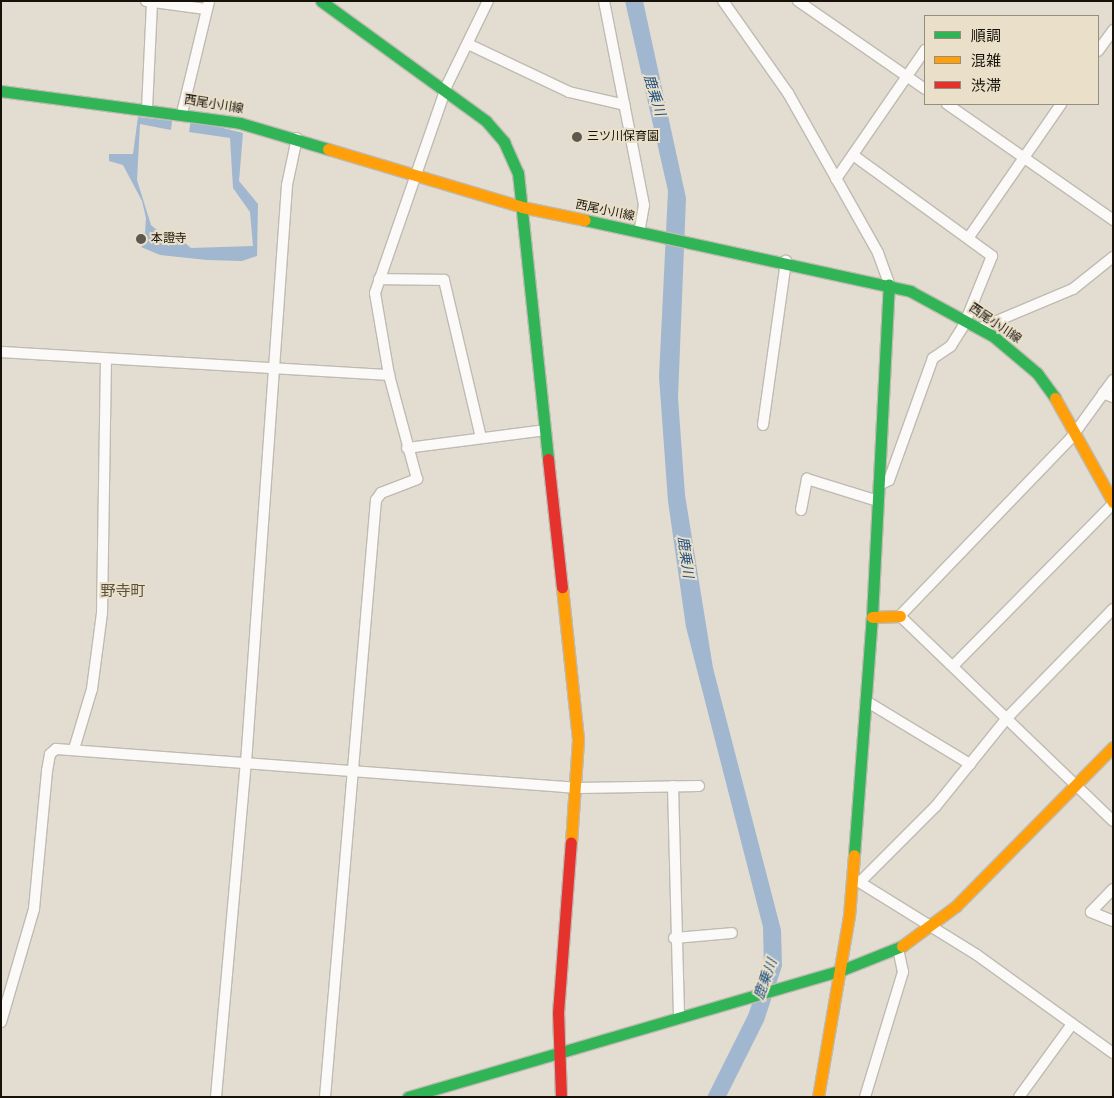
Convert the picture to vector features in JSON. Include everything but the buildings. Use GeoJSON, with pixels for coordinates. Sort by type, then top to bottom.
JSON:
{"type":"FeatureCollection","features":[{"type":"Feature","properties":{"kind":"street"},"geometry":{"type":"LineString","coordinates":[[145,1],[207,3],[182,113]]}},
{"type":"Feature","properties":{"kind":"street"},"geometry":{"type":"LineString","coordinates":[[321,1],[444,93],[477,114],[504,142],[518,173],[576,714],[578,788],[558,1053],[561,1097]]}},
{"type":"Feature","properties":{"kind":"street"},"geometry":{"type":"LineString","coordinates":[[325,1097],[355,771],[376,500],[381,493],[416,482],[389,375],[375,297],[379,279],[444,93],[488,1]]}},
{"type":"Feature","properties":{"kind":"street"},"geometry":{"type":"LineString","coordinates":[[604,1],[644,205],[643,234]]}},
{"type":"Feature","properties":{"kind":"street"},"geometry":{"type":"LineString","coordinates":[[723,1],[788,93],[878,254],[889,284],[857,880],[818,1097]]}},
{"type":"Feature","properties":{"kind":"street"},"geometry":{"type":"LineString","coordinates":[[798,1],[924,88]]}},
{"type":"Feature","properties":{"kind":"street"},"geometry":{"type":"LineString","coordinates":[[147,109],[151,2]]}},
{"type":"Feature","properties":{"kind":"street"},"geometry":{"type":"LineString","coordinates":[[1099,50],[1113,30]]}},
{"type":"Feature","properties":{"kind":"street"},"geometry":{"type":"LineString","coordinates":[[468,44],[569,92],[625,105]]}},
{"type":"Feature","properties":{"kind":"street"},"geometry":{"type":"LineString","coordinates":[[836,179],[924,51]]}},
{"type":"Feature","properties":{"kind":"street","name":"西尾小川線"},"geometry":{"type":"LineString","coordinates":[[1,90],[182,113],[296,138],[522,207],[643,234],[786,261],[889,284],[967,320],[1037,373],[1075,432],[1113,503]]}},
{"type":"Feature","properties":{"kind":"street"},"geometry":{"type":"LineString","coordinates":[[948,105],[1113,220]]}},
{"type":"Feature","properties":{"kind":"street"},"geometry":{"type":"LineString","coordinates":[[968,237],[1060,105]]}},
{"type":"Feature","properties":{"kind":"street"},"geometry":{"type":"LineString","coordinates":[[216,1097],[246,763],[276,369],[287,185],[296,138]]}},
{"type":"Feature","properties":{"kind":"street"},"geometry":{"type":"LineString","coordinates":[[853,155],[992,256],[967,320],[951,346],[933,358],[908,437],[889,480],[879,485]]}},
{"type":"Feature","properties":{"kind":"street"},"geometry":{"type":"LineString","coordinates":[[980,328],[1056,298],[1113,257]]}},
{"type":"Feature","properties":{"kind":"street"},"geometry":{"type":"LineString","coordinates":[[763,425],[786,261]]}},
{"type":"Feature","properties":{"kind":"street"},"geometry":{"type":"LineString","coordinates":[[379,279],[444,280],[481,438]]}},
{"type":"Feature","properties":{"kind":"street"},"geometry":{"type":"LineString","coordinates":[[1,352],[389,375]]}},
{"type":"Feature","properties":{"kind":"street"},"geometry":{"type":"LineString","coordinates":[[74,749],[92,690],[102,613],[106,359]]}},
{"type":"Feature","properties":{"kind":"street"},"geometry":{"type":"LineString","coordinates":[[872,617],[900,616],[1075,432],[1108,395],[1113,380]]}},
{"type":"Feature","properties":{"kind":"street"},"geometry":{"type":"LineString","coordinates":[[407,448],[545,430]]}},
{"type":"Feature","properties":{"kind":"street"},"geometry":{"type":"LineString","coordinates":[[801,510],[807,479],[878,502]]}},
{"type":"Feature","properties":{"kind":"street"},"geometry":{"type":"LineString","coordinates":[[953,666],[1113,503]]}},
{"type":"Feature","properties":{"kind":"street"},"geometry":{"type":"LineString","coordinates":[[857,880],[924,820],[1007,718],[1113,609]]}},
{"type":"Feature","properties":{"kind":"street"},"geometry":{"type":"LineString","coordinates":[[900,616],[1113,821]]}},
{"type":"Feature","properties":{"kind":"street"},"geometry":{"type":"LineString","coordinates":[[866,701],[970,764]]}},
{"type":"Feature","properties":{"kind":"street"},"geometry":{"type":"LineString","coordinates":[[408,1097],[842,970],[898,948],[934,927],[1113,747]]}},
{"type":"Feature","properties":{"kind":"street"},"geometry":{"type":"LineString","coordinates":[[1,1022],[34,909],[50,754],[56,749],[578,788],[699,786]]}},
{"type":"Feature","properties":{"kind":"street"},"geometry":{"type":"LineString","coordinates":[[673,786],[674,938],[679,1018]]}},
{"type":"Feature","properties":{"kind":"street"},"geometry":{"type":"LineString","coordinates":[[857,880],[934,927],[1113,1053]]}},
{"type":"Feature","properties":{"kind":"street"},"geometry":{"type":"LineString","coordinates":[[1113,889],[1091,912],[1113,921]]}},
{"type":"Feature","properties":{"kind":"street"},"geometry":{"type":"LineString","coordinates":[[674,938],[732,933]]}},
{"type":"Feature","properties":{"kind":"street"},"geometry":{"type":"LineString","coordinates":[[866,1097],[903,972],[898,948]]}},
{"type":"Feature","properties":{"kind":"street"},"geometry":{"type":"LineString","coordinates":[[1019,1097],[1072,1024]]}},
{"type":"Feature","properties":{"kind":"water","name":"鹿乗川"},"geometry":{"type":"Polygon","coordinates":[[[625,1],[643,1],[686,198],[678,398],[685,495],[713,668],[781,930],[782,966],[764,1021],[726,1097],[707,1097],[748,1015],[764,971],[763,927],[686,627],[668,501],[659,377],[668,191],[625,1]]]}},
{"type":"Feature","properties":{"kind":"water"},"geometry":{"type":"Polygon","coordinates":[[[138,117],[172,121],[171,130],[140,124],[137,180],[151,225],[164,236],[179,238],[191,248],[253,246],[250,212],[233,188],[230,138],[189,132],[191,120],[243,133],[239,181],[258,204],[257,256],[242,261],[207,260],[160,255],[141,247],[144,244],[140,235],[145,233],[146,218],[142,201],[123,165],[109,161],[109,154],[133,154],[138,117]]]}},
{"type":"Feature","properties":{"kind":"traffic: fast"},"geometry":{"type":"LineString","coordinates":[[321,1],[486,121],[504,142],[518,173],[548,459]]}},
{"type":"Feature","properties":{"kind":"traffic: fast"},"geometry":{"type":"LineString","coordinates":[[1,91],[240,123],[328,149]]}},
{"type":"Feature","properties":{"kind":"traffic: fast"},"geometry":{"type":"LineString","coordinates":[[585,220],[910,291],[993,336],[1037,373],[1055,398]]}},
{"type":"Feature","properties":{"kind":"traffic: fast"},"geometry":{"type":"LineString","coordinates":[[854,855],[872,617],[889,284]]}},
{"type":"Feature","properties":{"kind":"traffic: fast"},"geometry":{"type":"LineString","coordinates":[[408,1097],[842,970],[902,946]]}},
{"type":"Feature","properties":{"kind":"traffic: slow"},"geometry":{"type":"LineString","coordinates":[[328,149],[522,207],[585,220]]}},
{"type":"Feature","properties":{"kind":"traffic: slow"},"geometry":{"type":"LineString","coordinates":[[1055,398],[1113,502]]}},
{"type":"Feature","properties":{"kind":"traffic: slow"},"geometry":{"type":"LineString","coordinates":[[562,587],[578,740],[571,842]]}},
{"type":"Feature","properties":{"kind":"traffic: slow"},"geometry":{"type":"LineString","coordinates":[[872,617],[900,616]]}},
{"type":"Feature","properties":{"kind":"traffic: slow"},"geometry":{"type":"LineString","coordinates":[[902,946],[956,906],[1113,747]]}},
{"type":"Feature","properties":{"kind":"traffic: slow"},"geometry":{"type":"LineString","coordinates":[[818,1097],[849,916],[854,855]]}},
{"type":"Feature","properties":{"kind":"traffic: jam"},"geometry":{"type":"LineString","coordinates":[[548,459],[562,587]]}},
{"type":"Feature","properties":{"kind":"traffic: jam"},"geometry":{"type":"LineString","coordinates":[[561,1097],[558,1013],[571,842]]}},
{"type":"Feature","properties":{"kind":"place","name":"三ツ川保育園"},"geometry":{"type":"Point","coordinates":[577,137]}},
{"type":"Feature","properties":{"kind":"place","name":"本證寺"},"geometry":{"type":"Point","coordinates":[141,239]}},
{"type":"Feature","properties":{"kind":"district","name":"野寺町"},"geometry":{"type":"Point","coordinates":[123,591]}}]}
